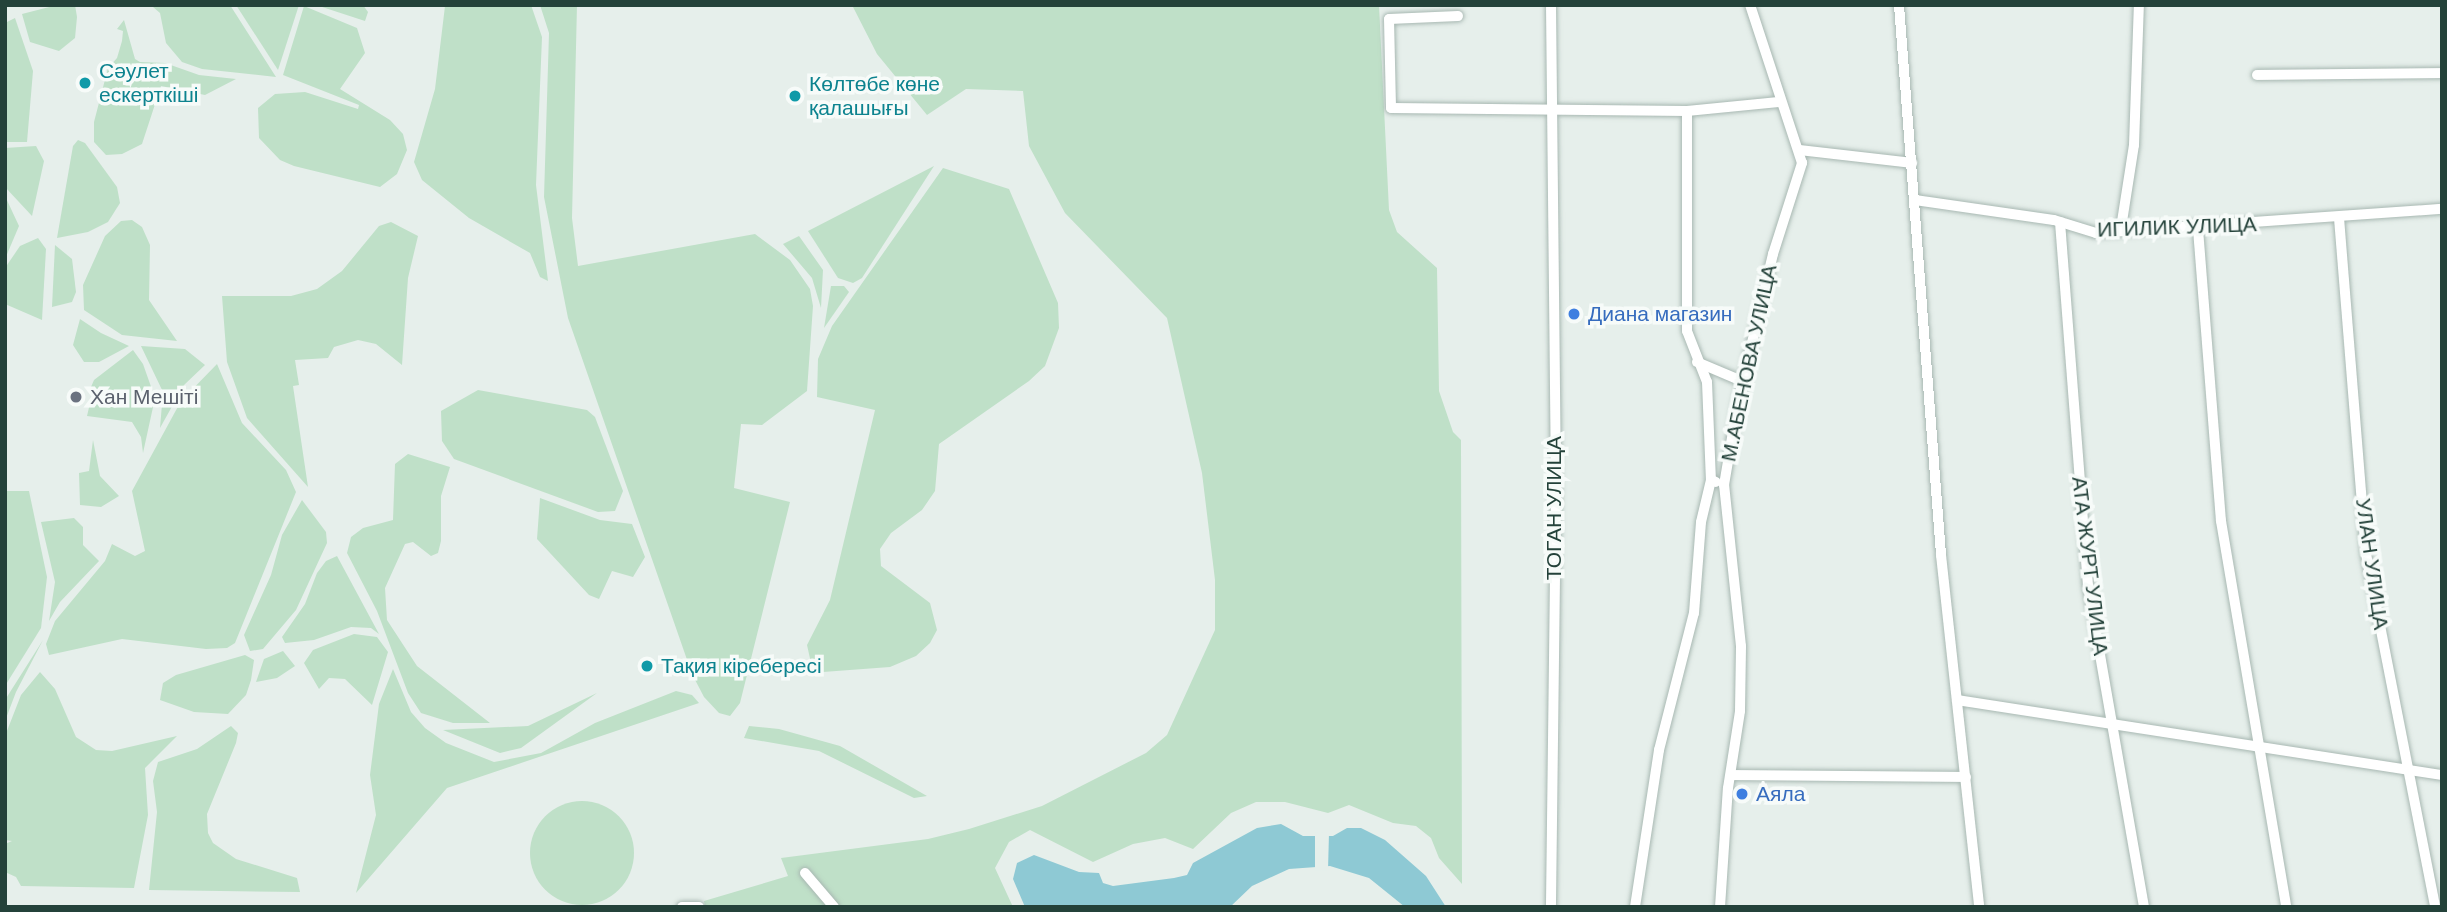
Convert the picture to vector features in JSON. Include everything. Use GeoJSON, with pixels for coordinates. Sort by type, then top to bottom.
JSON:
{"type":"FeatureCollection","features":[{"type":"Feature","properties":{"kind":"street","name":"ТОГАН УЛИЦА"},"geometry":{"type":"LineString","coordinates":[[1550,5],[1556,494],[1551,907]]}},
{"type":"Feature","properties":{"kind":"street"},"geometry":{"type":"LineString","coordinates":[[1751,5],[1779,102],[1800,150],[1912,163]]}},
{"type":"Feature","properties":{"kind":"street"},"geometry":{"type":"LineString","coordinates":[[1899,5],[1941,555],[1979,907]]}},
{"type":"Feature","properties":{"kind":"street"},"geometry":{"type":"LineString","coordinates":[[2121,228],[2134,145],[2139,5]]}},
{"type":"Feature","properties":{"kind":"street"},"geometry":{"type":"LineString","coordinates":[[1458,16],[1389,19],[1391,108],[1687,111],[1779,102]]}},
{"type":"Feature","properties":{"kind":"street"},"geometry":{"type":"LineString","coordinates":[[2257,75],[2442,73]]}},
{"type":"Feature","properties":{"kind":"street"},"geometry":{"type":"LineString","coordinates":[[1634,907],[1659,750],[1694,613],[1701,522],[1711,480],[1707,382],[1687,331],[1687,111]]}},
{"type":"Feature","properties":{"kind":"street","name":"М.АБЕНОВА УЛИЦА"},"geometry":{"type":"LineString","coordinates":[[1720,907],[1728,788],[1733,775],[1741,646],[1724,485],[1742,381],[1779,231],[1802,163],[1800,150]]}},
{"type":"Feature","properties":{"kind":"street","name":"ИГИЛИК УЛИЦА"},"geometry":{"type":"LineString","coordinates":[[1914,200],[2060,222],[2096,233],[2121,228],[2199,229],[2442,209]]}},
{"type":"Feature","properties":{"kind":"street","name":"УЛАН УЛИЦА"},"geometry":{"type":"LineString","coordinates":[[2339,218],[2366,554],[2411,772],[2435,907]]}},
{"type":"Feature","properties":{"kind":"street","name":"АТА ЖУРТ УЛИЦА"},"geometry":{"type":"LineString","coordinates":[[2060,222],[2088,586],[2144,907]]}},
{"type":"Feature","properties":{"kind":"street"},"geometry":{"type":"LineString","coordinates":[[2199,229],[2221,521],[2286,907]]}},
{"type":"Feature","properties":{"kind":"street"},"geometry":{"type":"LineString","coordinates":[[1697,362],[1742,381]]}},
{"type":"Feature","properties":{"kind":"street"},"geometry":{"type":"LineString","coordinates":[[1711,480],[1724,485]]}},
{"type":"Feature","properties":{"kind":"street"},"geometry":{"type":"LineString","coordinates":[[1957,700],[2442,775]]}},
{"type":"Feature","properties":{"kind":"street"},"geometry":{"type":"LineString","coordinates":[[1733,775],[1966,777]]}},
{"type":"Feature","properties":{"kind":"street"},"geometry":{"type":"LineString","coordinates":[[805,873],[834,907]]}},
{"type":"Feature","properties":{"kind":"street"},"geometry":{"type":"LineString","coordinates":[[682,907],[699,907]]}},
{"type":"Feature","properties":{"kind":"green space"},"geometry":{"type":"Polygon","coordinates":[[[57,5],[75,5],[77,17],[75,38],[59,51],[30,42],[22,14],[57,5]]]}},
{"type":"Feature","properties":{"kind":"green space"},"geometry":{"type":"Polygon","coordinates":[[[135,5],[230,5],[276,77],[202,69],[182,62],[166,43],[160,13],[153,7],[135,5]]]}},
{"type":"Feature","properties":{"kind":"green space"},"geometry":{"type":"Polygon","coordinates":[[[236,5],[299,5],[278,70],[236,5]]]}},
{"type":"Feature","properties":{"kind":"green space"},"geometry":{"type":"Polygon","coordinates":[[[316,5],[363,5],[368,12],[365,21],[316,5]]]}},
{"type":"Feature","properties":{"kind":"green space"},"geometry":{"type":"Polygon","coordinates":[[[531,5],[542,37],[536,185],[548,281],[540,277],[530,253],[469,218],[422,180],[414,162],[435,89],[445,6],[531,5]]]}},
{"type":"Feature","properties":{"kind":"green space"},"geometry":{"type":"Polygon","coordinates":[[[540,5],[577,5],[572,218],[578,266],[755,234],[790,260],[810,289],[813,306],[807,391],[762,425],[741,424],[734,488],[790,502],[740,703],[730,716],[719,713],[704,697],[692,674],[568,318],[544,197],[549,33],[540,5]]]}},
{"type":"Feature","properties":{"kind":"green space"},"geometry":{"type":"Polygon","coordinates":[[[852,5],[1379,5],[1389,210],[1397,232],[1437,268],[1439,391],[1453,432],[1461,440],[1462,884],[1439,858],[1431,838],[1416,826],[1393,823],[1349,805],[1328,813],[1285,802],[1256,802],[1231,813],[1193,849],[1165,838],[1133,844],[1093,862],[1030,830],[1009,842],[995,868],[1013,907],[705,907],[704,901],[788,876],[781,858],[928,839],[969,829],[1042,806],[1146,753],[1167,735],[1215,630],[1215,580],[1202,473],[1167,318],[1065,213],[1029,146],[1023,91],[966,89],[927,115],[877,54],[852,5]]]}},
{"type":"Feature","properties":{"kind":"green space"},"geometry":{"type":"Polygon","coordinates":[[[304,6],[357,28],[365,53],[340,89],[390,120],[403,134],[407,150],[397,174],[380,187],[294,166],[280,160],[259,138],[258,108],[275,94],[305,92],[358,109],[359,105],[283,75],[304,6]]]}},
{"type":"Feature","properties":{"kind":"green space"},"geometry":{"type":"Polygon","coordinates":[[[15,18],[33,71],[27,142],[5,142],[5,23],[15,18]]]}},
{"type":"Feature","properties":{"kind":"green space"},"geometry":{"type":"Polygon","coordinates":[[[124,20],[135,59],[140,62],[165,63],[199,75],[236,79],[205,95],[161,86],[142,144],[122,154],[106,155],[94,142],[94,122],[108,68],[117,58],[122,41],[123,31],[117,29],[124,20]]]}},
{"type":"Feature","properties":{"kind":"green space"},"geometry":{"type":"Polygon","coordinates":[[[78,140],[85,143],[117,187],[120,203],[108,222],[88,232],[57,238],[73,146],[78,140]]]}},
{"type":"Feature","properties":{"kind":"green space"},"geometry":{"type":"Polygon","coordinates":[[[36,146],[44,161],[32,216],[5,187],[5,148],[36,146]]]}},
{"type":"Feature","properties":{"kind":"green space"},"geometry":{"type":"Polygon","coordinates":[[[934,166],[862,278],[853,283],[838,278],[808,231],[934,166]]]}},
{"type":"Feature","properties":{"kind":"green space"},"geometry":{"type":"Polygon","coordinates":[[[943,168],[1009,189],[1058,303],[1059,328],[1045,366],[1029,381],[939,444],[935,491],[922,510],[891,533],[880,549],[881,566],[930,603],[937,630],[930,643],[916,656],[890,667],[823,672],[811,663],[807,645],[830,600],[875,410],[817,397],[818,359],[832,326],[943,168]]]}},
{"type":"Feature","properties":{"kind":"green space"},"geometry":{"type":"Polygon","coordinates":[[[5,196],[19,226],[5,259],[5,196]]]}},
{"type":"Feature","properties":{"kind":"green space"},"geometry":{"type":"Polygon","coordinates":[[[132,220],[142,227],[150,245],[149,300],[177,341],[122,335],[84,310],[83,285],[105,236],[121,221],[132,220]]]}},
{"type":"Feature","properties":{"kind":"green space"},"geometry":{"type":"Polygon","coordinates":[[[391,222],[418,236],[408,278],[402,365],[376,344],[358,340],[334,347],[328,358],[295,360],[299,385],[293,386],[308,487],[247,418],[227,362],[222,296],[291,296],[317,289],[342,271],[379,226],[391,222]]]}},
{"type":"Feature","properties":{"kind":"green space"},"geometry":{"type":"Polygon","coordinates":[[[799,236],[823,270],[821,308],[812,278],[783,244],[799,236]]]}},
{"type":"Feature","properties":{"kind":"green space"},"geometry":{"type":"Polygon","coordinates":[[[38,238],[46,249],[42,320],[5,304],[5,268],[20,246],[38,238]]]}},
{"type":"Feature","properties":{"kind":"green space"},"geometry":{"type":"Polygon","coordinates":[[[55,245],[72,259],[76,292],[72,302],[52,307],[55,245]]]}},
{"type":"Feature","properties":{"kind":"green space"},"geometry":{"type":"Polygon","coordinates":[[[831,286],[844,286],[849,292],[824,328],[831,286]]]}},
{"type":"Feature","properties":{"kind":"green space"},"geometry":{"type":"Polygon","coordinates":[[[80,319],[101,333],[129,346],[99,362],[84,362],[73,345],[80,319]]]}},
{"type":"Feature","properties":{"kind":"green space"},"geometry":{"type":"Polygon","coordinates":[[[141,346],[185,349],[205,365],[184,385],[160,428],[163,392],[141,346]]]}},
{"type":"Feature","properties":{"kind":"green space"},"geometry":{"type":"Polygon","coordinates":[[[133,350],[143,364],[155,398],[143,453],[141,437],[132,422],[87,416],[91,399],[97,400],[100,390],[91,387],[94,380],[133,350]]]}},
{"type":"Feature","properties":{"kind":"green space"},"geometry":{"type":"Polygon","coordinates":[[[217,364],[242,423],[286,470],[296,492],[235,643],[227,648],[206,649],[122,639],[49,655],[46,644],[55,621],[105,561],[112,544],[135,556],[145,551],[132,491],[181,401],[217,364]]]}},
{"type":"Feature","properties":{"kind":"green space"},"geometry":{"type":"Polygon","coordinates":[[[478,390],[587,410],[595,417],[623,491],[615,511],[598,512],[454,459],[442,441],[441,411],[478,390]]]}},
{"type":"Feature","properties":{"kind":"green space"},"geometry":{"type":"Polygon","coordinates":[[[93,440],[100,476],[119,496],[101,507],[80,505],[79,473],[89,471],[93,440]]]}},
{"type":"Feature","properties":{"kind":"green space"},"geometry":{"type":"Polygon","coordinates":[[[408,454],[450,467],[441,496],[441,541],[438,553],[431,556],[413,542],[405,544],[385,588],[387,620],[417,666],[490,723],[453,723],[421,713],[408,693],[377,611],[347,553],[351,537],[363,528],[393,520],[395,464],[408,454]]]}},
{"type":"Feature","properties":{"kind":"green space"},"geometry":{"type":"Polygon","coordinates":[[[5,491],[29,491],[47,577],[41,628],[5,686],[5,491]]]}},
{"type":"Feature","properties":{"kind":"green space"},"geometry":{"type":"Polygon","coordinates":[[[540,498],[600,520],[632,524],[645,557],[633,577],[612,571],[599,599],[589,595],[537,539],[540,498]]]}},
{"type":"Feature","properties":{"kind":"green space"},"geometry":{"type":"Polygon","coordinates":[[[302,500],[326,532],[327,543],[296,610],[263,649],[250,651],[244,635],[271,575],[282,535],[302,500]]]}},
{"type":"Feature","properties":{"kind":"green space"},"geometry":{"type":"Polygon","coordinates":[[[74,518],[83,527],[83,545],[99,561],[60,602],[49,621],[55,582],[41,522],[74,518]]]}},
{"type":"Feature","properties":{"kind":"green space"},"geometry":{"type":"Polygon","coordinates":[[[337,556],[379,634],[371,628],[351,627],[314,640],[285,643],[282,637],[305,604],[317,573],[326,561],[337,556]]]}},
{"type":"Feature","properties":{"kind":"green space"},"geometry":{"type":"Polygon","coordinates":[[[354,634],[377,637],[388,652],[372,705],[345,679],[329,678],[319,689],[304,663],[313,650],[354,634]]]}},
{"type":"Feature","properties":{"kind":"green space"},"geometry":{"type":"Polygon","coordinates":[[[43,640],[16,692],[5,721],[5,700],[43,640]]]}},
{"type":"Feature","properties":{"kind":"green space"},"geometry":{"type":"Polygon","coordinates":[[[283,651],[295,666],[277,678],[256,682],[264,659],[283,651]]]}},
{"type":"Feature","properties":{"kind":"green space"},"geometry":{"type":"Polygon","coordinates":[[[245,655],[254,660],[251,680],[246,695],[228,714],[194,712],[160,700],[163,683],[176,675],[245,655]]]}},
{"type":"Feature","properties":{"kind":"green space"},"geometry":{"type":"Polygon","coordinates":[[[393,669],[411,712],[425,728],[446,743],[494,762],[541,753],[595,723],[676,691],[692,695],[699,703],[447,788],[356,893],[376,815],[370,775],[379,704],[393,669]]]}},
{"type":"Feature","properties":{"kind":"green space"},"geometry":{"type":"Polygon","coordinates":[[[40,672],[55,689],[76,737],[96,750],[112,751],[177,736],[145,768],[148,815],[134,888],[21,886],[16,877],[5,872],[5,844],[12,841],[5,840],[5,736],[21,695],[40,672]]]}},
{"type":"Feature","properties":{"kind":"green space"},"geometry":{"type":"Polygon","coordinates":[[[597,693],[521,748],[500,753],[443,730],[528,726],[597,693]]]}},
{"type":"Feature","properties":{"kind":"green space"},"geometry":{"type":"Polygon","coordinates":[[[231,726],[238,733],[236,743],[207,814],[208,833],[213,843],[236,859],[297,878],[300,892],[149,890],[157,812],[153,781],[158,762],[197,749],[231,726]]]}},
{"type":"Feature","properties":{"kind":"green space"},"geometry":{"type":"Polygon","coordinates":[[[749,726],[779,729],[840,746],[927,796],[914,798],[819,751],[744,738],[749,726]]]}},
{"type":"Feature","properties":{"kind":"green space"},"geometry":{"type":"Polygon","coordinates":[[[582,801],[602,805],[619,816],[630,833],[634,853],[630,873],[619,890],[602,901],[582,905],[562,901],[545,890],[534,873],[530,853],[534,833],[545,816],[562,805],[582,801]]]}},
{"type":"Feature","properties":{"kind":"water"},"geometry":{"type":"Polygon","coordinates":[[[1281,824],[1303,836],[1333,836],[1347,828],[1361,828],[1385,840],[1426,876],[1446,907],[1405,907],[1369,878],[1330,866],[1289,869],[1252,886],[1230,907],[1025,907],[1013,879],[1017,863],[1034,855],[1079,872],[1099,873],[1103,883],[1113,886],[1174,878],[1187,875],[1193,863],[1257,828],[1281,824]]]}},
{"type":"Feature","properties":{"kind":"pier"},"geometry":{"type":"Polygon","coordinates":[[[1315,832],[1329,833],[1328,870],[1315,871],[1315,832]]]}},
{"type":"Feature","properties":{"kind":"place","name":"Сәулет ескерткіші"},"geometry":{"type":"Point","coordinates":[85,83]}},
{"type":"Feature","properties":{"kind":"place","name":"Көлтөбе көне қалашығы"},"geometry":{"type":"Point","coordinates":[795,96]}},
{"type":"Feature","properties":{"kind":"place","name":"Диана магазин"},"geometry":{"type":"Point","coordinates":[1574,314]}},
{"type":"Feature","properties":{"kind":"place","name":"Хан Мешіті"},"geometry":{"type":"Point","coordinates":[76,397]}},
{"type":"Feature","properties":{"kind":"place","name":"Тақия кіребересі"},"geometry":{"type":"Point","coordinates":[647,666]}},
{"type":"Feature","properties":{"kind":"place","name":"Аяла"},"geometry":{"type":"Point","coordinates":[1742,794]}}]}
